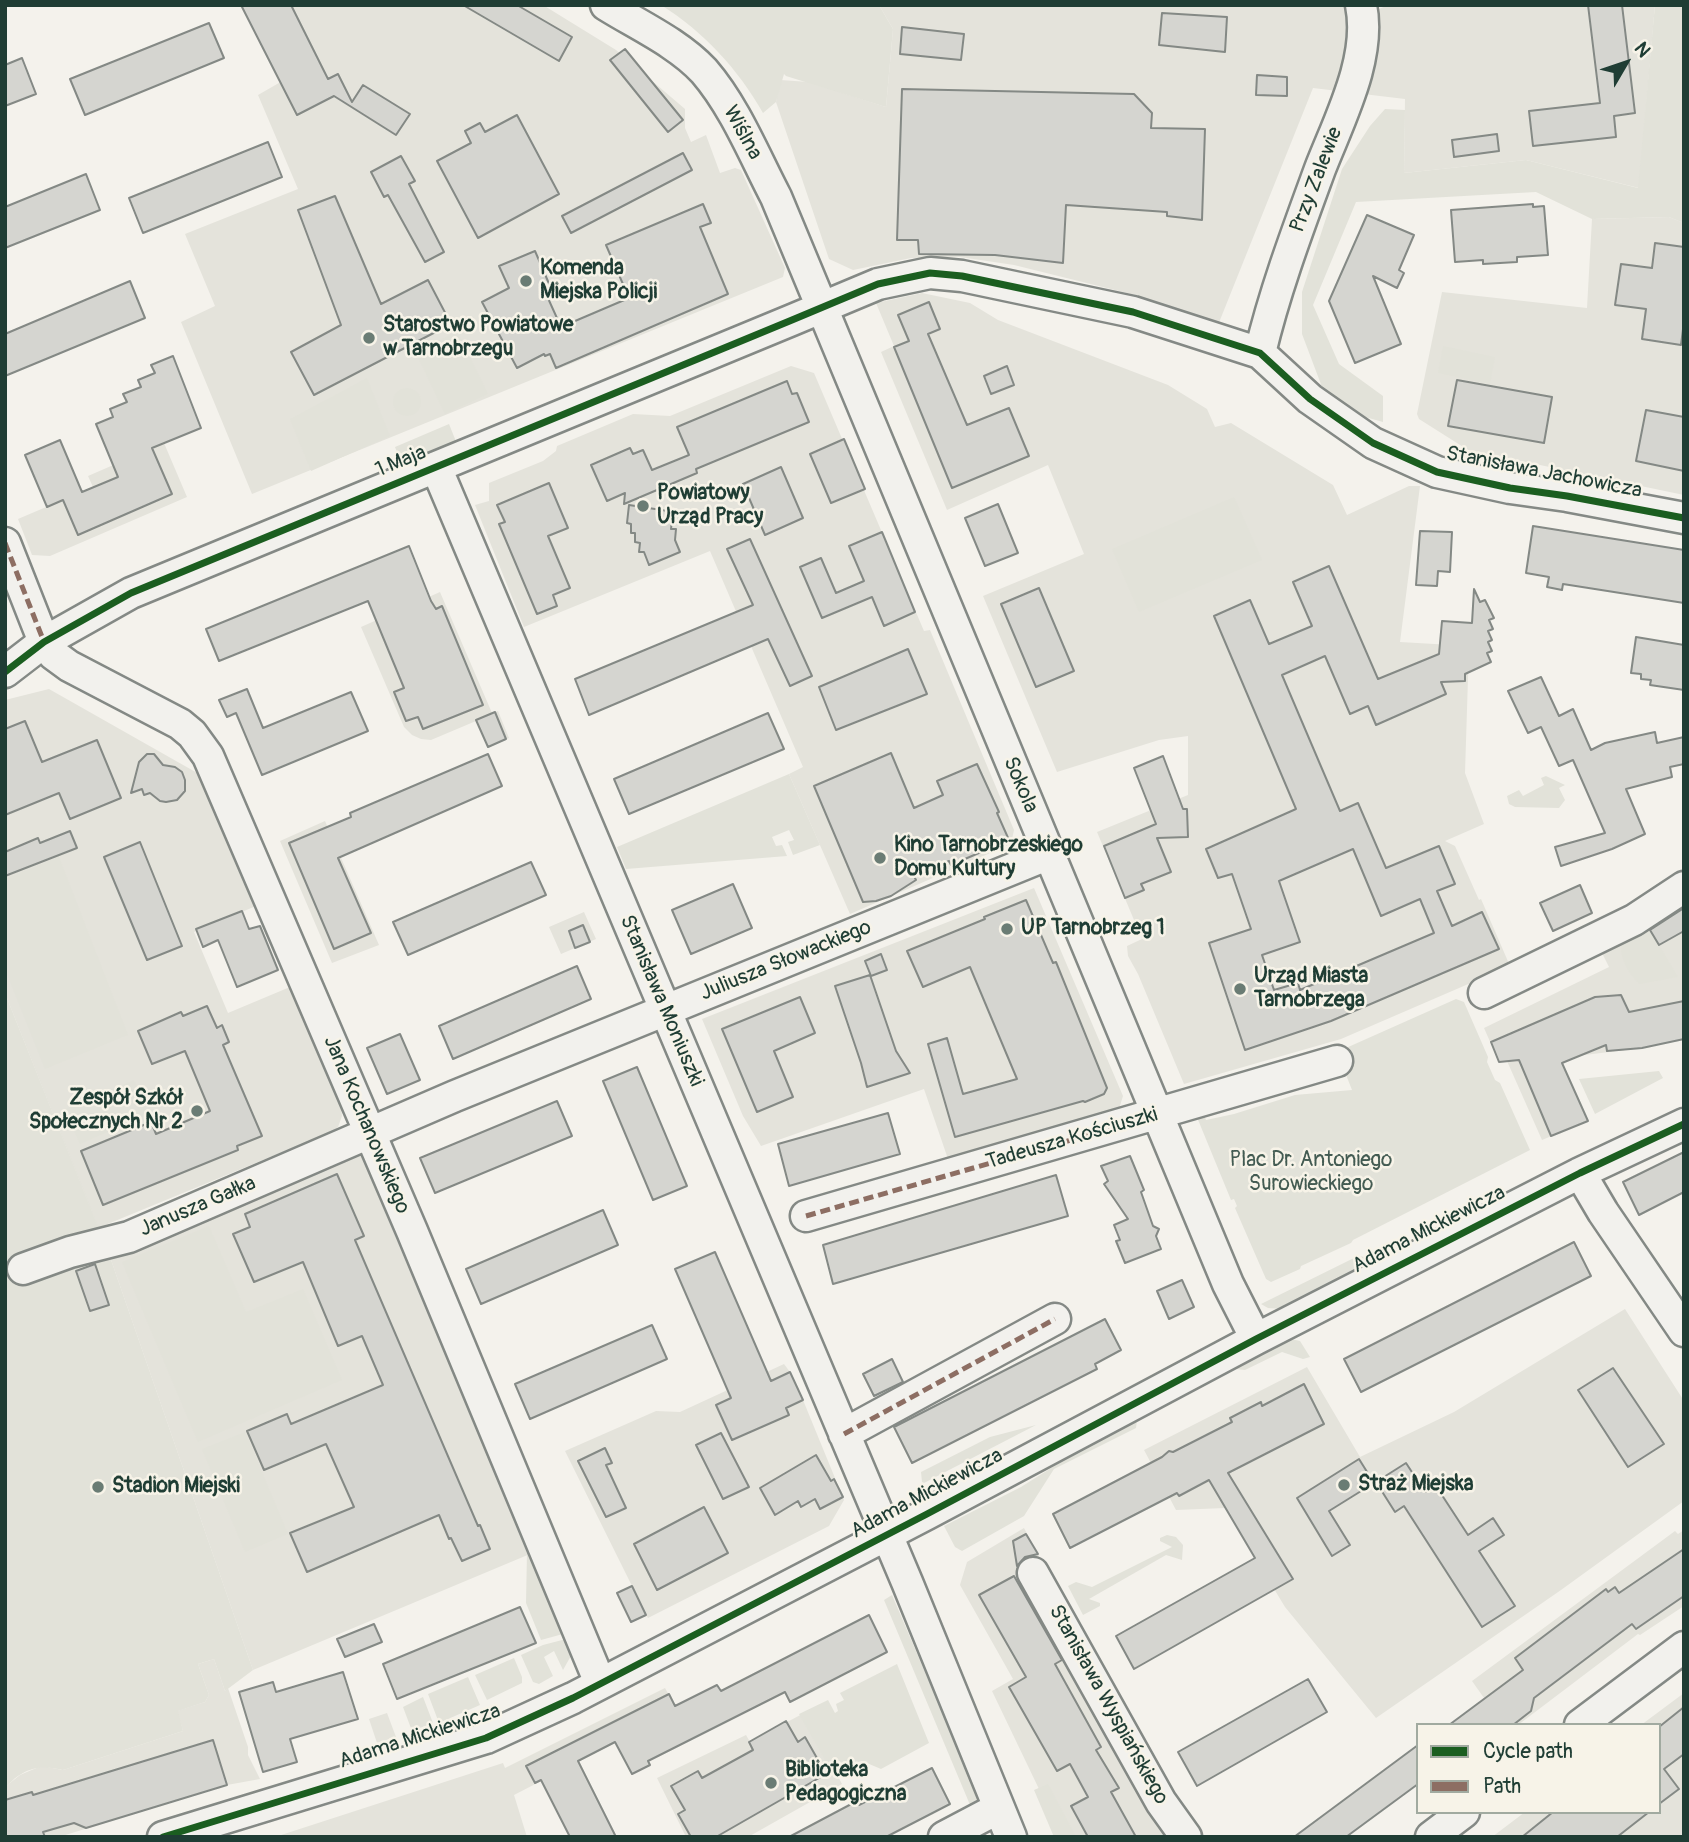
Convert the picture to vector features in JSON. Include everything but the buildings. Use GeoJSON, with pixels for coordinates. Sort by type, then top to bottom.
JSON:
{"type":"FeatureCollection","features":[{"type":"Feature","properties":{"kind":"street","name":"Wiślna"},"geometry":{"type":"LineString","coordinates":[[606,5],[684,54],[704,72],[733,114],[765,176],[821,307]]}},
{"type":"Feature","properties":{"kind":"street","name":"Przy Zalewie"},"geometry":{"type":"LineString","coordinates":[[1260,353],[1284,270],[1349,95],[1362,48],[1362,5]]}},
{"type":"Feature","properties":{"kind":"street","name":"Stanisława Jachowicza"},"geometry":{"type":"LineString","coordinates":[[821,307],[877,284],[930,273],[962,276],[1133,312],[1260,353],[1310,398],[1374,443],[1437,472],[1510,488],[1684,518]]}},
{"type":"Feature","properties":{"kind":"street","name":"1 Maja"},"geometry":{"type":"LineString","coordinates":[[5,672],[44,642],[131,593],[821,307]]}},
{"type":"Feature","properties":{"kind":"street","name":"Sokola"},"geometry":{"type":"LineString","coordinates":[[821,307],[1228,1284],[1256,1339]]}},
{"type":"Feature","properties":{"kind":"street","name":"Stanisława Moniuszki"},"geometry":{"type":"LineString","coordinates":[[436,467],[887,1535]]}},
{"type":"Feature","properties":{"kind":"street"},"geometry":{"type":"LineString","coordinates":[[5,543],[44,642]]}},
{"type":"Feature","properties":{"kind":"street","name":"Jana Kochanowskiego"},"geometry":{"type":"LineString","coordinates":[[44,642],[54,655],[69,667],[180,724],[204,750],[369,1133],[600,1683]]}},
{"type":"Feature","properties":{"kind":"street","name":"Juliusza Słowackiego"},"geometry":{"type":"LineString","coordinates":[[369,1133],[1049,854]]}},
{"type":"Feature","properties":{"kind":"street"},"geometry":{"type":"LineString","coordinates":[[1484,993],[1634,920],[1684,887]]}},
{"type":"Feature","properties":{"kind":"street","name":"Tadeusza Kościuszki"},"geometry":{"type":"LineString","coordinates":[[806,1216],[1337,1061]]}},
{"type":"Feature","properties":{"kind":"street","name":"Adama Mickiewicza"},"geometry":{"type":"LineString","coordinates":[[163,1837],[486,1738],[600,1683],[887,1535],[1256,1339],[1580,1172],[1684,1124]]}},
{"type":"Feature","properties":{"kind":"street","name":"Janusza Gałka"},"geometry":{"type":"LineString","coordinates":[[23,1269],[71,1252],[129,1237],[369,1133]]}},
{"type":"Feature","properties":{"kind":"street"},"geometry":{"type":"LineString","coordinates":[[1580,1172],[1603,1212],[1684,1331]]}},
{"type":"Feature","properties":{"kind":"street"},"geometry":{"type":"LineString","coordinates":[[844,1434],[1055,1318]]}},
{"type":"Feature","properties":{"kind":"street"},"geometry":{"type":"LineString","coordinates":[[887,1535],[1011,1837]]}},
{"type":"Feature","properties":{"kind":"street","name":"Stanisława Wyspiańskiego"},"geometry":{"type":"LineString","coordinates":[[1033,1573],[1161,1801],[1186,1837]]}},
{"type":"Feature","properties":{"kind":"street"},"geometry":{"type":"LineString","coordinates":[[1583,1723],[1684,1647]]}},
{"type":"Feature","properties":{"kind":"street"},"geometry":{"type":"LineString","coordinates":[[944,1837],[999,1808]]}},
{"type":"Feature","properties":{"kind":"street"},"geometry":{"type":"LineString","coordinates":[[1431,1837],[1461,1814]]}},
{"type":"Feature","properties":{"kind":"shaded area"},"geometry":{"type":"Polygon","coordinates":[[[264,5],[543,5],[616,50],[685,109],[685,128],[691,142],[706,135],[720,173],[735,168],[741,170],[785,268],[783,277],[252,494],[181,322],[215,306],[185,234],[298,189],[258,95],[298,72],[264,5]]]}},
{"type":"Feature","properties":{"kind":"shaded area"},"geometry":{"type":"Polygon","coordinates":[[[879,5],[1377,5],[1379,9],[1388,5],[1655,5],[1639,188],[1526,160],[1404,173],[1405,99],[1313,88],[1218,325],[1135,295],[1014,265],[960,257],[911,258],[853,270],[829,259],[776,102],[780,80],[809,82],[886,107],[893,29],[879,5]]]}},
{"type":"Feature","properties":{"kind":"shaded area"},"geometry":{"type":"Polygon","coordinates":[[[1669,217],[1684,223],[1684,495],[1468,450],[1419,419],[1417,414],[1442,292],[1587,308],[1592,219],[1669,217]]]}},
{"type":"Feature","properties":{"kind":"shaded area"},"geometry":{"type":"Polygon","coordinates":[[[922,293],[970,303],[998,320],[1168,385],[1207,409],[1215,427],[1231,423],[1333,485],[1347,515],[1409,486],[1420,486],[1400,642],[1469,646],[1465,773],[1484,824],[1445,841],[1455,846],[1510,966],[1341,1039],[1184,1084],[1128,956],[1127,946],[1142,939],[1097,832],[1188,795],[1188,736],[1159,740],[1057,772],[983,596],[1084,554],[1048,465],[947,510],[881,352],[894,346],[876,303],[922,293]]]}},
{"type":"Feature","properties":{"kind":"shaded area"},"geometry":{"type":"Polygon","coordinates":[[[791,366],[814,373],[924,631],[930,630],[1014,830],[1011,844],[850,914],[789,774],[803,767],[710,551],[524,627],[475,505],[489,501],[489,483],[543,461],[556,451],[557,446],[633,414],[670,416],[791,366]]]}},
{"type":"Feature","properties":{"kind":"shaded area"},"geometry":{"type":"Polygon","coordinates":[[[164,443],[187,497],[50,556],[32,555],[18,519],[93,487],[88,476],[164,443]]]}},
{"type":"Feature","properties":{"kind":"shaded area"},"geometry":{"type":"Polygon","coordinates":[[[440,592],[492,713],[498,711],[509,738],[488,748],[476,721],[431,740],[412,735],[404,727],[361,627],[440,592]]]}},
{"type":"Feature","properties":{"kind":"shaded area"},"geometry":{"type":"Polygon","coordinates":[[[49,689],[199,774],[256,906],[194,932],[228,1013],[290,987],[341,1106],[342,1116],[338,1127],[331,1132],[98,1228],[5,993],[5,700],[49,689]]]}},
{"type":"Feature","properties":{"kind":"shaded area"},"geometry":{"type":"Polygon","coordinates":[[[325,821],[379,945],[332,963],[280,841],[325,821]]]}},
{"type":"Feature","properties":{"kind":"shaded area"},"geometry":{"type":"Polygon","coordinates":[[[1034,888],[1123,1096],[1119,1109],[948,1159],[924,1089],[761,1146],[743,1116],[702,1019],[1034,888]]]}},
{"type":"Feature","properties":{"kind":"shaded area"},"geometry":{"type":"Polygon","coordinates":[[[1684,907],[1684,1039],[1642,1048],[1560,1058],[1588,1121],[1542,1140],[1507,1061],[1499,1062],[1484,1028],[1609,967],[1600,949],[1684,907]]]}},
{"type":"Feature","properties":{"kind":"shaded area"},"geometry":{"type":"Polygon","coordinates":[[[584,912],[596,939],[561,954],[549,927],[584,912]]]}},
{"type":"Feature","properties":{"kind":"shaded area"},"geometry":{"type":"Polygon","coordinates":[[[361,1155],[530,1554],[253,1670],[109,1254],[361,1155]]]}},
{"type":"Feature","properties":{"kind":"shaded area"},"geometry":{"type":"Polygon","coordinates":[[[1625,1309],[1684,1401],[1684,1501],[1376,1718],[1285,1607],[1225,1508],[1176,1510],[1144,1450],[1307,1367],[1360,1457],[1454,1412],[1625,1309]]]}},
{"type":"Feature","properties":{"kind":"shaded area"},"geometry":{"type":"Polygon","coordinates":[[[784,1364],[803,1400],[844,1500],[829,1526],[648,1618],[646,1615],[631,1622],[632,1586],[565,1451],[656,1411],[680,1412],[784,1364]]]}},
{"type":"Feature","properties":{"kind":"shaded area"},"geometry":{"type":"Polygon","coordinates":[[[1024,1528],[1041,1560],[1023,1571],[1174,1837],[1062,1837],[992,1691],[1013,1679],[960,1585],[967,1562],[1024,1528]]]}},
{"type":"Feature","properties":{"kind":"shaded area"},"geometry":{"type":"Polygon","coordinates":[[[1684,1530],[1684,1606],[1638,1634],[1521,1723],[1467,1723],[1478,1710],[1475,1706],[1484,1698],[1472,1681],[1675,1531],[1678,1534],[1684,1530]]]}},
{"type":"Feature","properties":{"kind":"shaded area"},"geometry":{"type":"Polygon","coordinates":[[[214,1659],[225,1691],[228,1688],[248,1747],[248,1755],[260,1779],[227,1785],[59,1837],[5,1837],[5,1787],[20,1775],[42,1766],[63,1770],[183,1731],[177,1711],[205,1702],[209,1695],[198,1664],[214,1659]]]}},
{"type":"Feature","properties":{"kind":"shaded area"},"geometry":{"type":"Polygon","coordinates":[[[665,1688],[675,1706],[640,1745],[650,1765],[632,1774],[615,1743],[514,1795],[527,1837],[275,1837],[503,1763],[505,1768],[665,1688]]]}},
{"type":"Feature","properties":{"kind":"shaded area"},"geometry":{"type":"Polygon","coordinates":[[[1684,1693],[1684,1837],[1492,1837],[1522,1814],[1661,1814],[1661,1723],[1644,1723],[1684,1693]]]}},
{"type":"Feature","properties":{"kind":"shaded area"},"geometry":{"type":"Polygon","coordinates":[[[387,1713],[396,1737],[377,1743],[369,1719],[387,1713]]]}},
{"type":"Feature","properties":{"kind":"shaded area"},"geometry":{"type":"Polygon","coordinates":[[[804,1713],[842,1784],[748,1837],[686,1837],[657,1778],[746,1735],[750,1742],[804,1713]]]}},
{"type":"Feature","properties":{"kind":"green space"},"geometry":{"type":"Polygon","coordinates":[[[661,5],[879,5],[893,29],[886,107],[784,74],[776,102],[763,113],[743,81],[706,39],[661,5]]]}},
{"type":"Feature","properties":{"kind":"green space"},"geometry":{"type":"Polygon","coordinates":[[[1655,5],[1684,5],[1684,223],[1669,217],[1592,219],[1536,192],[1356,202],[1313,305],[1339,364],[1383,396],[1383,422],[1365,417],[1322,387],[1302,334],[1302,292],[1342,169],[1370,126],[1385,109],[1405,110],[1404,173],[1526,160],[1638,188],[1655,5]]]}},
{"type":"Feature","properties":{"kind":"green space"},"geometry":{"type":"Polygon","coordinates":[[[457,331],[488,394],[445,414],[416,353],[457,331]]]}},
{"type":"Feature","properties":{"kind":"green space"},"geometry":{"type":"Polygon","coordinates":[[[1443,346],[1495,357],[1490,384],[1438,373],[1443,346]]]}},
{"type":"Feature","properties":{"kind":"green space"},"geometry":{"type":"Polygon","coordinates":[[[367,378],[390,436],[311,471],[290,419],[367,378]]]}},
{"type":"Feature","properties":{"kind":"green space"},"geometry":{"type":"Polygon","coordinates":[[[407,388],[417,392],[421,402],[417,412],[407,416],[397,412],[393,402],[397,392],[407,388]]]}},
{"type":"Feature","properties":{"kind":"green space"},"geometry":{"type":"Polygon","coordinates":[[[449,424],[457,444],[407,465],[401,462],[395,447],[449,424]]]}},
{"type":"Feature","properties":{"kind":"green space"},"geometry":{"type":"Polygon","coordinates":[[[1234,497],[1262,560],[1139,612],[1112,549],[1234,497]]]}},
{"type":"Feature","properties":{"kind":"green space"},"geometry":{"type":"Polygon","coordinates":[[[789,774],[820,845],[793,855],[788,842],[794,840],[789,830],[772,837],[776,846],[782,845],[787,856],[626,869],[617,847],[789,774]]]}},
{"type":"Feature","properties":{"kind":"green space"},"geometry":{"type":"Polygon","coordinates":[[[1546,776],[1565,785],[1559,788],[1565,800],[1559,808],[1515,807],[1509,804],[1507,796],[1519,790],[1523,796],[1544,785],[1541,778],[1546,776]]]}},
{"type":"Feature","properties":{"kind":"green space"},"geometry":{"type":"Polygon","coordinates":[[[59,857],[128,1035],[45,1069],[5,969],[5,879],[59,857]]]}},
{"type":"Feature","properties":{"kind":"green space"},"geometry":{"type":"Polygon","coordinates":[[[1647,925],[1678,977],[1640,984],[1629,971],[1621,947],[1625,939],[1647,925]]]}},
{"type":"Feature","properties":{"kind":"green space","name":"Stadion Miejski"},"geometry":{"type":"Polygon","coordinates":[[[5,993],[109,1254],[253,1670],[225,1691],[214,1659],[198,1664],[209,1695],[205,1702],[178,1711],[183,1731],[63,1770],[29,1770],[5,1787],[5,993]]]}},
{"type":"Feature","properties":{"kind":"green space","name":"Plac Dr. Antoniego Surowieckiego"},"geometry":{"type":"Polygon","coordinates":[[[1456,999],[1464,1002],[1495,1080],[1500,1083],[1530,1150],[1301,1266],[1300,1269],[1271,1282],[1266,1279],[1194,1110],[1201,1108],[1206,1120],[1295,1095],[1352,1090],[1337,1052],[1456,999]]]}},
{"type":"Feature","properties":{"kind":"green space"},"geometry":{"type":"Polygon","coordinates":[[[1659,1071],[1663,1078],[1595,1114],[1579,1079],[1659,1071]]]}},
{"type":"Feature","properties":{"kind":"green space"},"geometry":{"type":"Polygon","coordinates":[[[134,1080],[149,1114],[80,1144],[65,1109],[134,1080]]]}},
{"type":"Feature","properties":{"kind":"green space"},"geometry":{"type":"Polygon","coordinates":[[[209,1226],[246,1312],[303,1289],[342,1380],[198,1442],[122,1262],[209,1226]]]}},
{"type":"Feature","properties":{"kind":"green space"},"geometry":{"type":"Polygon","coordinates":[[[1358,1256],[1365,1257],[1368,1266],[1283,1309],[1268,1308],[1261,1304],[1358,1256]]]}},
{"type":"Feature","properties":{"kind":"green space"},"geometry":{"type":"Polygon","coordinates":[[[1286,1338],[1300,1341],[1310,1357],[1303,1359],[1282,1352],[1245,1370],[1235,1369],[1233,1365],[1286,1338]]]}},
{"type":"Feature","properties":{"kind":"green space"},"geometry":{"type":"Polygon","coordinates":[[[1129,1419],[1137,1420],[1136,1428],[1054,1469],[1024,1516],[962,1551],[955,1547],[944,1526],[1021,1487],[1129,1419]]]}},
{"type":"Feature","properties":{"kind":"green space"},"geometry":{"type":"Polygon","coordinates":[[[1036,1425],[922,1482],[921,1472],[990,1437],[1036,1425]]]}},
{"type":"Feature","properties":{"kind":"green space"},"geometry":{"type":"Polygon","coordinates":[[[245,1432],[288,1534],[245,1552],[202,1449],[245,1432]]]}},
{"type":"Feature","properties":{"kind":"green space"},"geometry":{"type":"Polygon","coordinates":[[[1167,1535],[1176,1537],[1183,1545],[1182,1560],[1166,1555],[1089,1599],[1100,1603],[1100,1606],[1083,1615],[1068,1586],[1076,1582],[1092,1587],[1172,1547],[1160,1541],[1160,1538],[1167,1535]]]}},
{"type":"Feature","properties":{"kind":"green space"},"geometry":{"type":"Polygon","coordinates":[[[527,1552],[563,1634],[541,1640],[526,1603],[527,1552]]]}},
{"type":"Feature","properties":{"kind":"green space"},"geometry":{"type":"Polygon","coordinates":[[[892,1595],[978,1796],[978,1804],[973,1812],[884,1600],[892,1595]]]}},
{"type":"Feature","properties":{"kind":"green space"},"geometry":{"type":"Polygon","coordinates":[[[566,1639],[572,1654],[563,1670],[554,1651],[544,1657],[553,1676],[539,1684],[533,1682],[521,1655],[566,1639]]]}},
{"type":"Feature","properties":{"kind":"green space"},"geometry":{"type":"Polygon","coordinates":[[[514,1658],[522,1683],[487,1700],[475,1675],[514,1658]]]}},
{"type":"Feature","properties":{"kind":"green space"},"geometry":{"type":"Polygon","coordinates":[[[897,1664],[929,1743],[881,1769],[862,1761],[831,1770],[799,1714],[828,1700],[835,1713],[838,1711],[836,1704],[844,1700],[840,1693],[897,1664]]]}},
{"type":"Feature","properties":{"kind":"green space"},"geometry":{"type":"Polygon","coordinates":[[[468,1677],[480,1705],[439,1723],[428,1694],[468,1677]]]}},
{"type":"Feature","properties":{"kind":"green space"},"geometry":{"type":"Polygon","coordinates":[[[423,1697],[433,1723],[412,1731],[403,1707],[423,1697]]]}},
{"type":"Feature","properties":{"kind":"green space"},"geometry":{"type":"Polygon","coordinates":[[[1048,1784],[1076,1837],[1054,1837],[1034,1790],[1048,1784]]]}},
{"type":"Feature","properties":{"kind":"marked path"},"geometry":{"type":"LineString","coordinates":[[5,543],[44,642]]}},
{"type":"Feature","properties":{"kind":"marked path"},"geometry":{"type":"LineString","coordinates":[[806,1216],[1158,1115]]}},
{"type":"Feature","properties":{"kind":"marked path"},"geometry":{"type":"LineString","coordinates":[[844,1434],[1055,1319]]}},
{"type":"Feature","properties":{"kind":"cycle path"},"geometry":{"type":"LineString","coordinates":[[5,672],[44,642],[131,593],[878,284],[930,273],[962,276],[1133,312],[1260,353],[1310,399],[1373,443],[1437,472],[1510,488],[1684,518]]}},
{"type":"Feature","properties":{"kind":"cycle path"},"geometry":{"type":"LineString","coordinates":[[163,1837],[486,1738],[573,1698],[1256,1339],[1580,1173],[1684,1124]]}},
{"type":"Feature","properties":{"kind":"place","name":"Komenda Miejska Policji"},"geometry":{"type":"Point","coordinates":[526,281]}},
{"type":"Feature","properties":{"kind":"place","name":"Starostwo Powiatowe w Tarnobrzegu"},"geometry":{"type":"Point","coordinates":[369,338]}},
{"type":"Feature","properties":{"kind":"place","name":"Powiatowy Urząd Pracy"},"geometry":{"type":"Point","coordinates":[643,506]}},
{"type":"Feature","properties":{"kind":"place","name":"Kino Tarnobrzeskiego Domu Kultury"},"geometry":{"type":"Point","coordinates":[880,858]}},
{"type":"Feature","properties":{"kind":"place","name":"UP Tarnobrzeg 1"},"geometry":{"type":"Point","coordinates":[1007,929]}},
{"type":"Feature","properties":{"kind":"place","name":"Urząd Miasta Tarnobrzega"},"geometry":{"type":"Point","coordinates":[1240,989]}},
{"type":"Feature","properties":{"kind":"place","name":"Zespół Szkół Społecznych Nr 2"},"geometry":{"type":"Point","coordinates":[197,1111]}},
{"type":"Feature","properties":{"kind":"place","name":"Straż Miejska"},"geometry":{"type":"Point","coordinates":[1344,1485]}},
{"type":"Feature","properties":{"kind":"place","name":"Stadion Miejski"},"geometry":{"type":"Point","coordinates":[98,1487]}},
{"type":"Feature","properties":{"kind":"place","name":"Biblioteka Pedagogiczna"},"geometry":{"type":"Point","coordinates":[771,1783]}}]}
